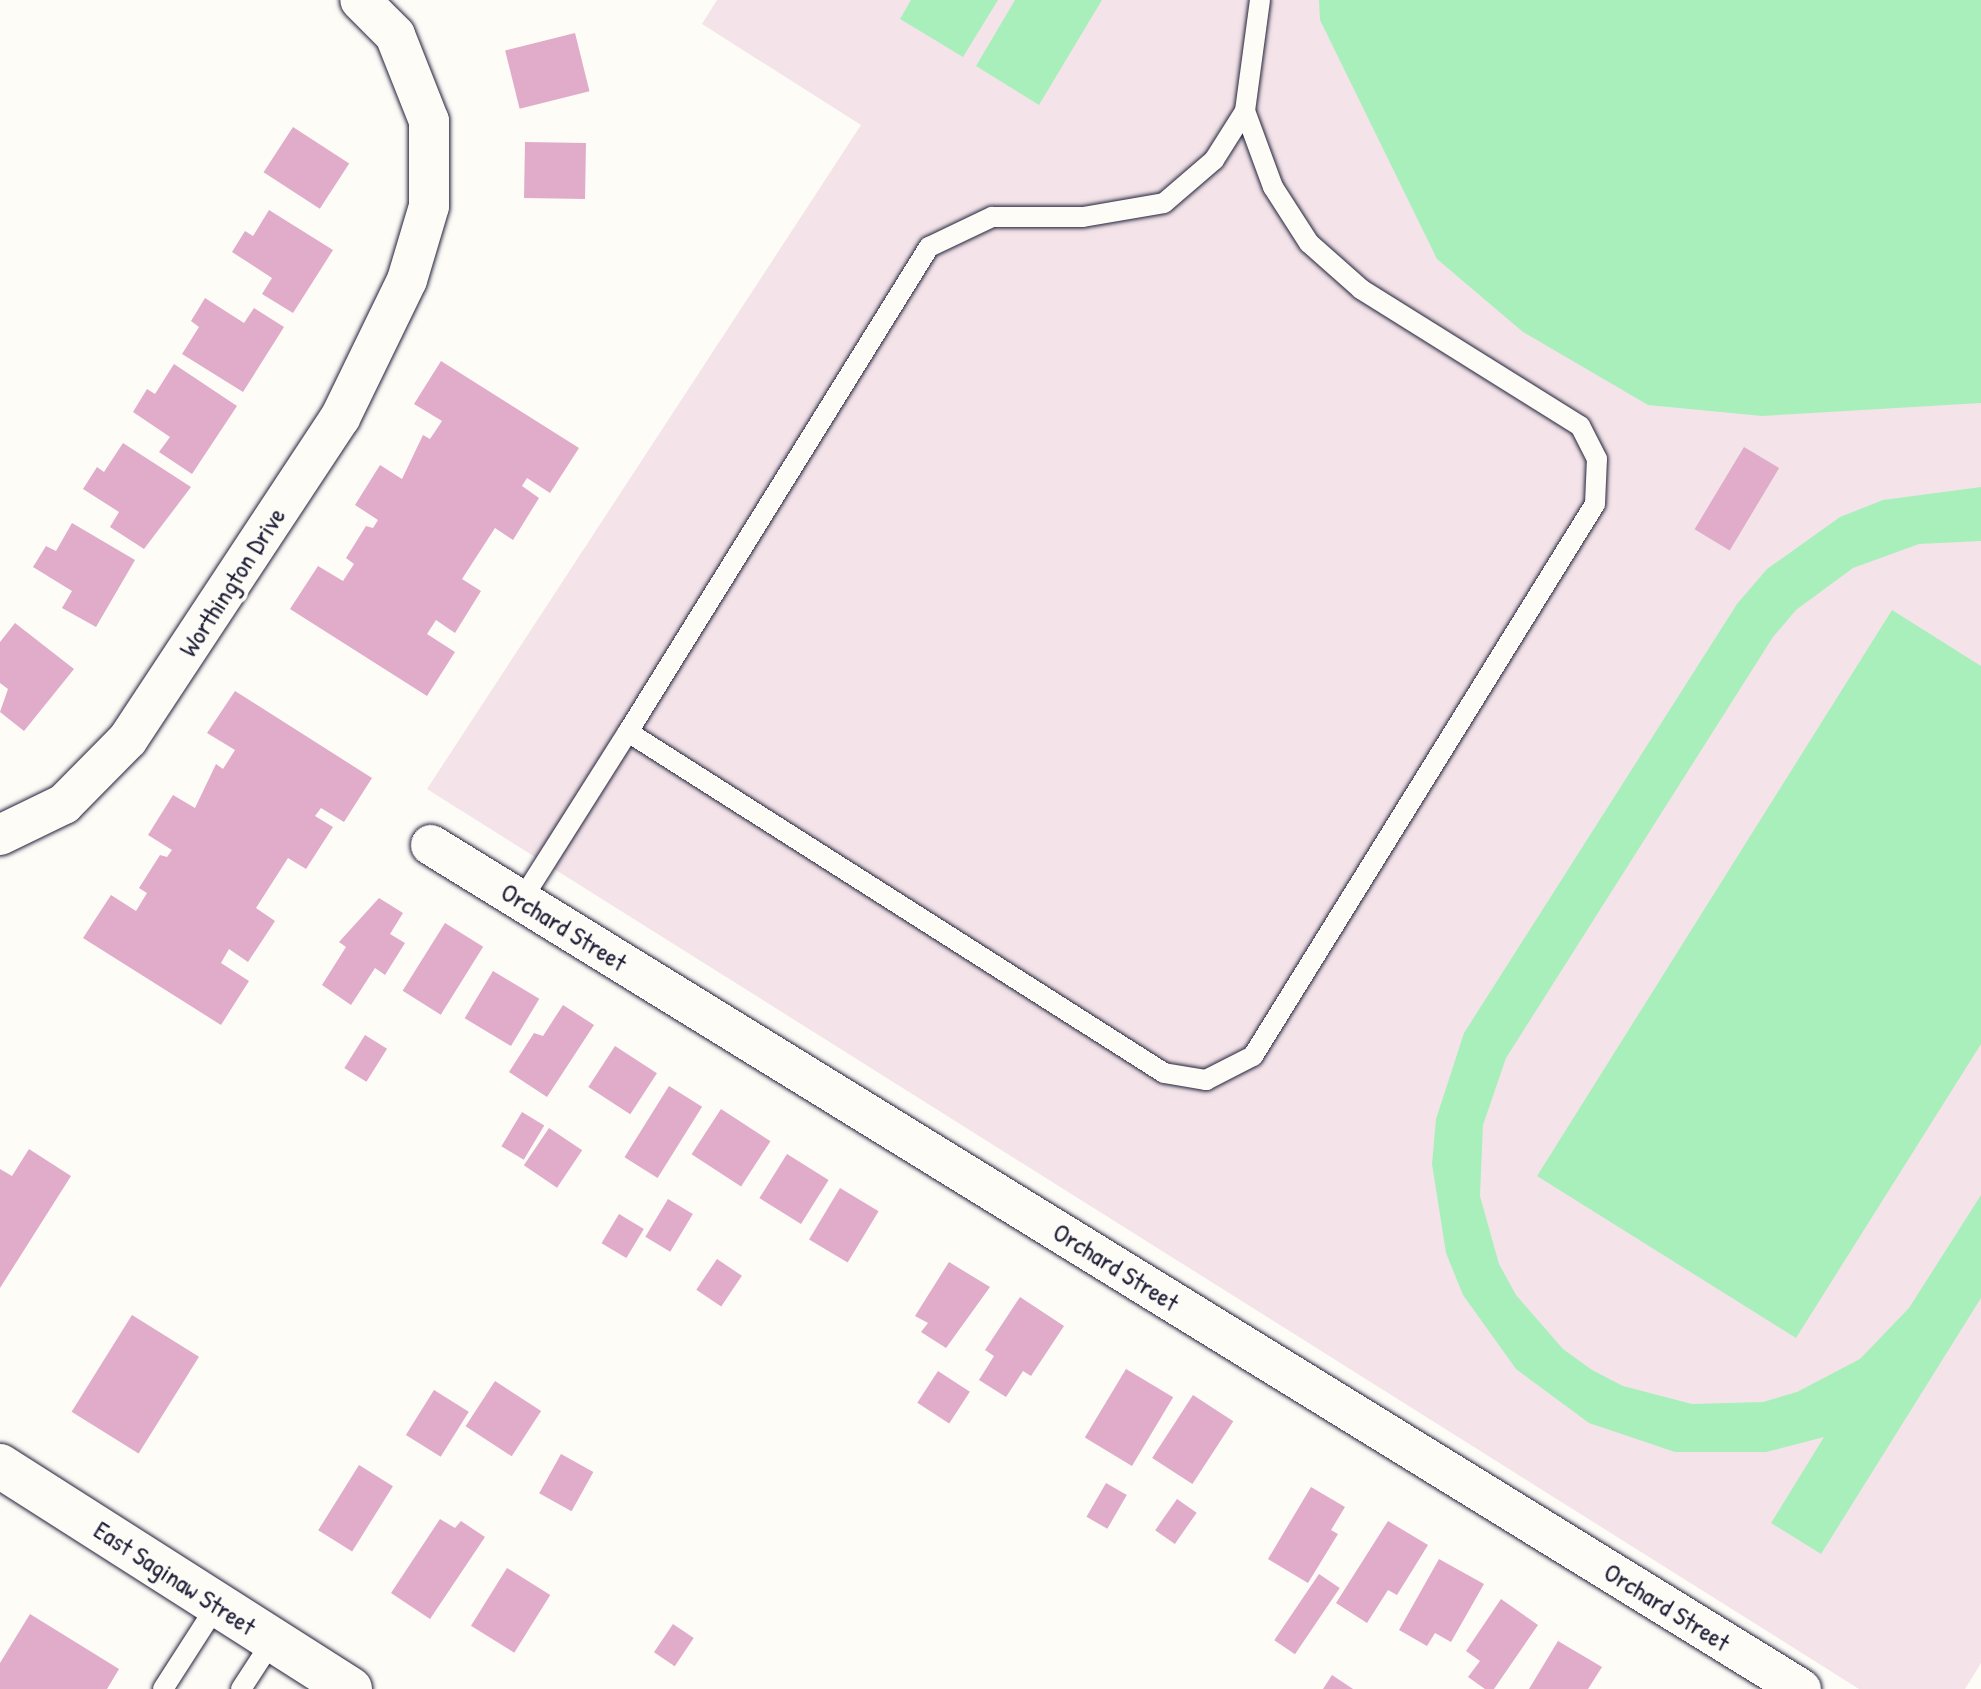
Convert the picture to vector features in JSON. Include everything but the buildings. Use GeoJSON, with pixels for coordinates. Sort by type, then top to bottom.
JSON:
{"type":"FeatureCollection","features":[{"type":"Feature","properties":{"kind":"main road","name":"East Saginaw Street"},"geometry":{"type":"LineString","coordinates":[[0,1466],[350,1689]]}},
{"type":"Feature","properties":{"kind":"street","name":"Worthington Drive"},"geometry":{"type":"LineString","coordinates":[[0,835],[64,804],[128,739],[340,418],[407,280],[429,206],[429,121],[395,35],[360,0]]}},
{"type":"Feature","properties":{"kind":"street","name":"Orchard Street"},"geometry":{"type":"LineString","coordinates":[[431,845],[1801,1689]]}},
{"type":"Feature","properties":{"kind":"lane"},"geometry":{"type":"LineString","coordinates":[[521,901],[929,247],[992,217],[1083,217],[1164,203],[1214,160],[1245,111],[1260,0]]}},
{"type":"Feature","properties":{"kind":"lane"},"geometry":{"type":"LineString","coordinates":[[628,732],[1164,1073],[1206,1080],[1253,1056],[1595,504],[1597,459],[1580,426],[1361,289],[1309,243],[1273,187],[1245,111]]}},
{"type":"Feature","properties":{"kind":"lane"},"geometry":{"type":"LineString","coordinates":[[163,1689],[217,1605]]}},
{"type":"Feature","properties":{"kind":"lane"},"geometry":{"type":"LineString","coordinates":[[241,1689],[273,1640]]}},
{"type":"Feature","properties":{"kind":"shaded area"},"geometry":{"type":"Polygon","coordinates":[[[717,0],[1981,0],[1981,1663],[1965,1689],[1859,1689],[427,789],[861,125],[702,24],[717,0]]]}},
{"type":"Feature","properties":{"kind":"green space"},"geometry":{"type":"Polygon","coordinates":[[[911,0],[998,0],[963,57],[900,19],[911,0]]]}},
{"type":"Feature","properties":{"kind":"green space"},"geometry":{"type":"Polygon","coordinates":[[[1015,0],[1102,0],[1039,105],[976,66],[1015,0]]]}},
{"type":"Feature","properties":{"kind":"green space"},"geometry":{"type":"Polygon","coordinates":[[[1319,0],[1981,0],[1981,403],[1762,416],[1648,405],[1523,332],[1437,259],[1320,20],[1319,0]]]}},
{"type":"Feature","properties":{"kind":"green space"},"geometry":{"type":"Polygon","coordinates":[[[1981,487],[1981,541],[1919,544],[1853,568],[1796,610],[1773,637],[1506,1058],[1483,1125],[1480,1196],[1499,1264],[1516,1295],[1563,1349],[1592,1370],[1623,1386],[1692,1404],[1763,1402],[1797,1392],[1860,1359],[1909,1308],[1981,1195],[1981,1298],[1821,1554],[1771,1523],[1824,1437],[1766,1452],[1675,1452],[1589,1423],[1516,1369],[1463,1295],[1446,1253],[1432,1164],[1436,1119],[1464,1033],[1737,604],[1767,569],[1840,517],[1883,500],[1981,487]]]}},
{"type":"Feature","properties":{"kind":"green space"},"geometry":{"type":"Polygon","coordinates":[[[1892,610],[1981,666],[1981,1044],[1796,1338],[1537,1176],[1892,610]]]}}]}
